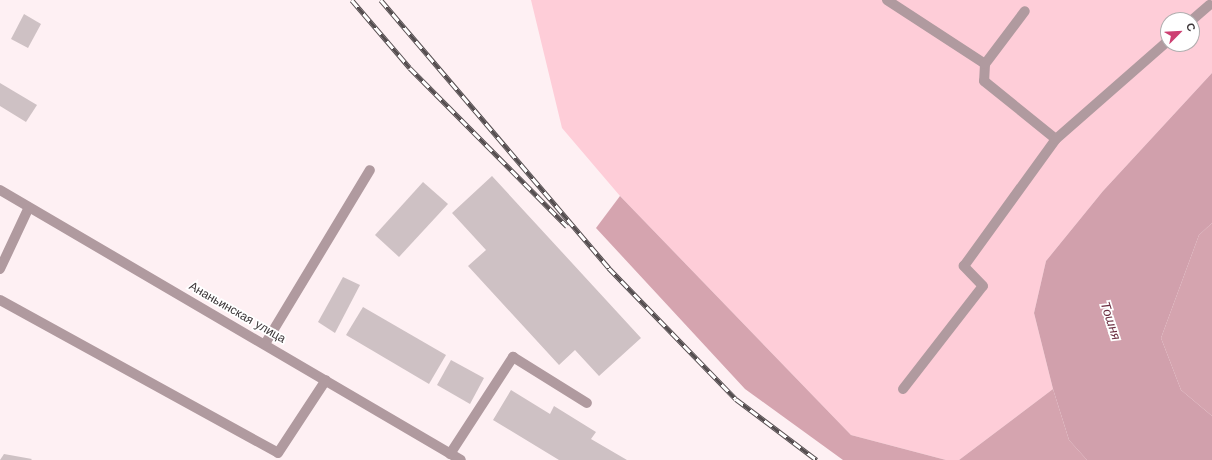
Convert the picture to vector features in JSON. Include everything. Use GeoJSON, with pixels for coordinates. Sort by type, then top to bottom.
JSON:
{"type":"FeatureCollection","features":[{"type":"Feature","properties":{"kind":"street"},"geometry":{"type":"LineString","coordinates":[[891,1],[985,64]]}},
{"type":"Feature","properties":{"kind":"street"},"geometry":{"type":"LineString","coordinates":[[1200,13],[1209,5]]}},
{"type":"Feature","properties":{"kind":"street"},"geometry":{"type":"LineString","coordinates":[[1025,11],[985,64],[984,81],[1056,139]]}},
{"type":"Feature","properties":{"kind":"street"},"geometry":{"type":"LineString","coordinates":[[903,389],[983,286],[964,266],[1056,139],[1160,48]]}},
{"type":"Feature","properties":{"kind":"street"},"geometry":{"type":"LineString","coordinates":[[265,344],[370,170]]}},
{"type":"Feature","properties":{"kind":"street","name":"Ананьинская улица"},"geometry":{"type":"LineString","coordinates":[[0,190],[461,460]]}},
{"type":"Feature","properties":{"kind":"street"},"geometry":{"type":"LineString","coordinates":[[0,269],[29,207]]}},
{"type":"Feature","properties":{"kind":"street"},"geometry":{"type":"LineString","coordinates":[[0,300],[278,453],[326,380]]}},
{"type":"Feature","properties":{"kind":"street"},"geometry":{"type":"LineString","coordinates":[[450,454],[513,357],[587,403]]}},
{"type":"Feature","properties":{"kind":"shaded area"},"geometry":{"type":"Polygon","coordinates":[[[531,0],[1212,0],[1212,73],[1103,191],[1046,261],[1034,313],[1053,389],[959,460],[946,460],[851,435],[620,196],[562,128],[531,0]]]}},
{"type":"Feature","properties":{"kind":"shaded area"},"geometry":{"type":"Polygon","coordinates":[[[620,196],[851,435],[946,460],[843,460],[745,389],[596,228],[620,196]]]}},
{"type":"Feature","properties":{"kind":"shaded area"},"geometry":{"type":"Polygon","coordinates":[[[1212,223],[1212,416],[1181,390],[1161,338],[1199,235],[1212,223]]]}},
{"type":"Feature","properties":{"kind":"shaded area"},"geometry":{"type":"Polygon","coordinates":[[[1053,389],[1069,440],[1087,460],[959,460],[1053,389]]]}},
{"type":"Feature","properties":{"kind":"water","name":"Тошня"},"geometry":{"type":"Polygon","coordinates":[[[1212,73],[1212,223],[1199,235],[1161,338],[1181,390],[1212,416],[1212,460],[1087,460],[1069,440],[1053,389],[1034,313],[1046,261],[1103,191],[1212,73]]]}},
{"type":"Feature","properties":{"kind":"building"},"geometry":{"type":"Polygon","coordinates":[[[24,14],[41,24],[28,48],[11,39],[24,14]]]}},
{"type":"Feature","properties":{"kind":"building"},"geometry":{"type":"Polygon","coordinates":[[[0,83],[37,105],[26,122],[0,106],[0,83]]]}},
{"type":"Feature","properties":{"kind":"building"},"geometry":{"type":"Polygon","coordinates":[[[492,176],[641,338],[599,376],[575,350],[559,365],[468,266],[486,250],[452,213],[492,176]]]}},
{"type":"Feature","properties":{"kind":"building"},"geometry":{"type":"Polygon","coordinates":[[[423,182],[448,204],[399,257],[375,235],[423,182]]]}},
{"type":"Feature","properties":{"kind":"building"},"geometry":{"type":"Polygon","coordinates":[[[343,277],[360,285],[335,333],[318,322],[343,277]]]}},
{"type":"Feature","properties":{"kind":"building"},"geometry":{"type":"Polygon","coordinates":[[[363,307],[446,355],[429,384],[346,335],[363,307]]]}},
{"type":"Feature","properties":{"kind":"building"},"geometry":{"type":"Polygon","coordinates":[[[451,360],[484,378],[470,404],[437,385],[451,360]]]}},
{"type":"Feature","properties":{"kind":"building"},"geometry":{"type":"Polygon","coordinates":[[[511,390],[550,414],[554,406],[596,432],[591,439],[627,460],[559,460],[493,420],[511,390]]]}},
{"type":"Feature","properties":{"kind":"building"},"geometry":{"type":"Polygon","coordinates":[[[4,454],[32,459],[0,460],[4,454]]]}},
{"type":"Feature","properties":{"kind":"railway"},"geometry":{"type":"LineString","coordinates":[[352,0],[410,68],[567,226]]}},
{"type":"Feature","properties":{"kind":"railway"},"geometry":{"type":"LineString","coordinates":[[381,0],[609,268],[736,399],[817,460]]}}]}
